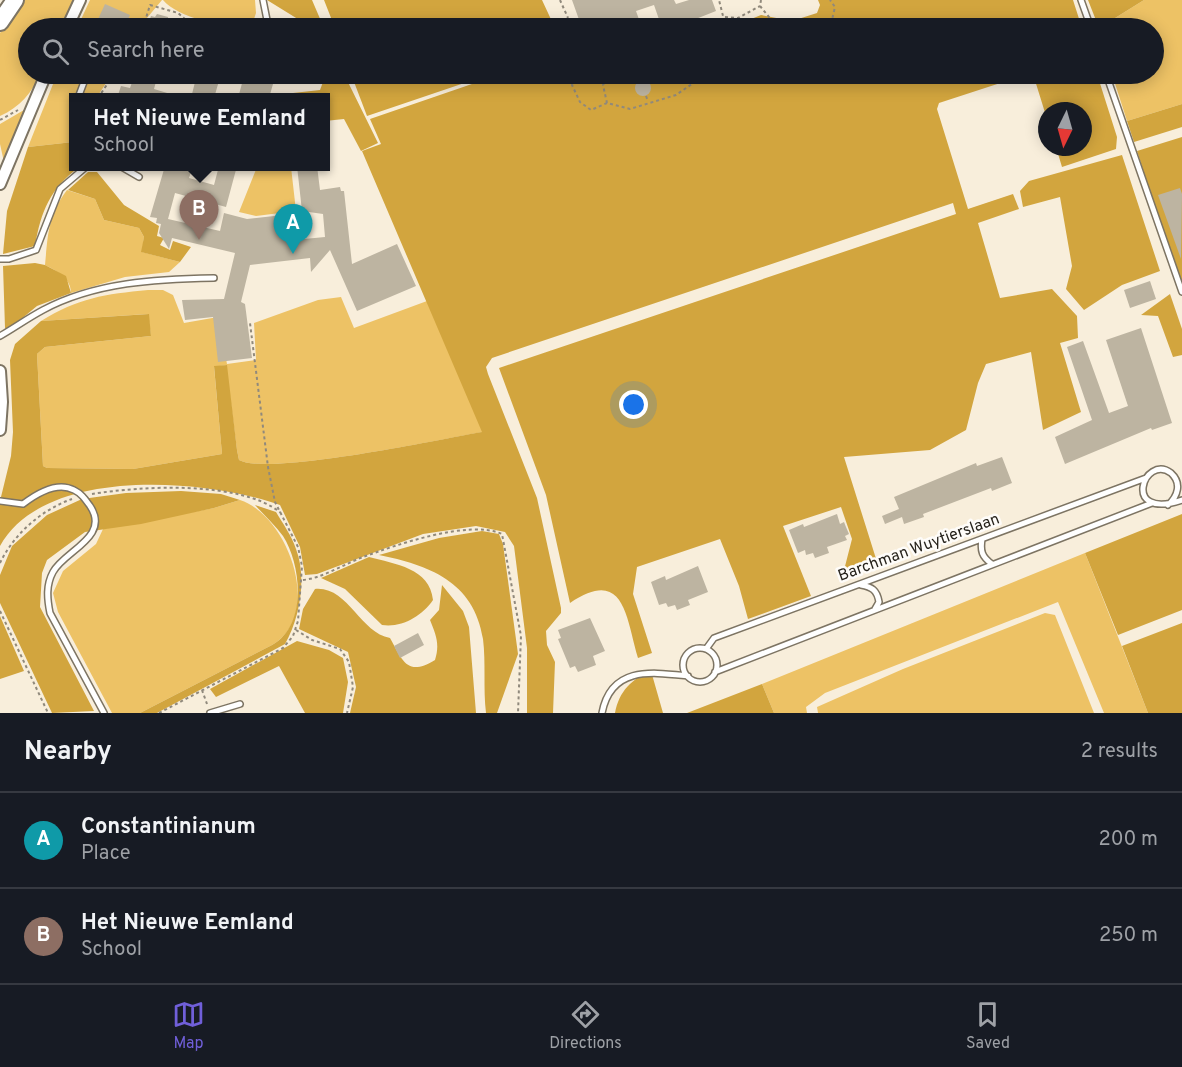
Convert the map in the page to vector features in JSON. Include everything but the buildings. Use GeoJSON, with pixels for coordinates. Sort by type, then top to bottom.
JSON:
{"type":"FeatureCollection","features":[{"type":"Feature","properties":{"kind":"main road"},"geometry":{"type":"LineString","coordinates":[[0,22],[15,0]]}},
{"type":"Feature","properties":{"kind":"street"},"geometry":{"type":"LineString","coordinates":[[72,18],[80,0]]}},
{"type":"Feature","properties":{"kind":"street"},"geometry":{"type":"LineString","coordinates":[[0,184],[42,84]]}},
{"type":"Feature","properties":{"kind":"street"},"geometry":{"type":"LineString","coordinates":[[0,371],[2,402],[0,430]]}},
{"type":"Feature","properties":{"kind":"lane"},"geometry":{"type":"LineString","coordinates":[[263,0],[267,18]]}},
{"type":"Feature","properties":{"kind":"lane"},"geometry":{"type":"LineString","coordinates":[[1081,0],[1087,18]]}},
{"type":"Feature","properties":{"kind":"lane"},"geometry":{"type":"LineString","coordinates":[[1109,84],[1182,292]]}},
{"type":"Feature","properties":{"kind":"lane"},"geometry":{"type":"LineString","coordinates":[[0,259],[9,259],[36,250],[60,189],[80,171]]}},
{"type":"Feature","properties":{"kind":"lane"},"geometry":{"type":"LineString","coordinates":[[129,171],[139,177]]}},
{"type":"Feature","properties":{"kind":"lane"},"geometry":{"type":"LineString","coordinates":[[0,336],[45,309],[97,289],[162,279],[214,278]]}},
{"type":"Feature","properties":{"kind":"lane","name":"Barchman Wuytierslaan"},"geometry":{"type":"LineString","coordinates":[[706,648],[714,638],[1146,478],[1158,469],[1168,471],[1179,478],[1176,498],[1168,505]]}},
{"type":"Feature","properties":{"kind":"lane"},"geometry":{"type":"LineString","coordinates":[[1146,478],[1143,493],[1152,503],[1158,506],[1182,500]]}},
{"type":"Feature","properties":{"kind":"lane"},"geometry":{"type":"LineString","coordinates":[[0,501],[23,504],[42,490],[71,488],[83,495],[94,511],[95,522],[91,537],[54,569],[48,585],[47,598],[50,613],[104,713]]}},
{"type":"Feature","properties":{"kind":"lane"},"geometry":{"type":"LineString","coordinates":[[715,672],[716,658],[706,648],[696,648],[687,653],[683,662],[684,671],[688,676],[699,682],[709,679],[715,672],[1152,503]]}},
{"type":"Feature","properties":{"kind":"lane"},"geometry":{"type":"LineString","coordinates":[[982,539],[980,548],[984,558],[992,564]]}},
{"type":"Feature","properties":{"kind":"lane"},"geometry":{"type":"LineString","coordinates":[[859,584],[878,592],[879,602],[875,609]]}},
{"type":"Feature","properties":{"kind":"lane"},"geometry":{"type":"LineString","coordinates":[[602,713],[605,699],[615,685],[638,673],[688,676]]}},
{"type":"Feature","properties":{"kind":"lane"},"geometry":{"type":"LineString","coordinates":[[210,713],[240,704]]}},
{"type":"Feature","properties":{"kind":"path"},"geometry":{"type":"LineString","coordinates":[[560,0],[568,18]]}},
{"type":"Feature","properties":{"kind":"path"},"geometry":{"type":"LineString","coordinates":[[719,0],[725,16],[738,18],[760,6]]}},
{"type":"Feature","properties":{"kind":"path"},"geometry":{"type":"LineString","coordinates":[[761,0],[760,6],[770,18]]}},
{"type":"Feature","properties":{"kind":"path"},"geometry":{"type":"LineString","coordinates":[[830,0],[835,7],[832,18]]}},
{"type":"Feature","properties":{"kind":"path"},"geometry":{"type":"LineString","coordinates":[[146,18],[150,5],[183,18]]}},
{"type":"Feature","properties":{"kind":"path"},"geometry":{"type":"LineString","coordinates":[[573,84],[580,102],[591,110],[607,103],[630,109],[648,101],[676,95],[692,84]]}},
{"type":"Feature","properties":{"kind":"path"},"geometry":{"type":"LineString","coordinates":[[604,84],[607,103]]}},
{"type":"Feature","properties":{"kind":"path"},"geometry":{"type":"LineString","coordinates":[[646,96],[648,101]]}},
{"type":"Feature","properties":{"kind":"path"},"geometry":{"type":"LineString","coordinates":[[159,713],[283,648],[296,630],[303,580],[298,547],[288,532],[284,515],[275,502],[268,467],[250,323]]}},
{"type":"Feature","properties":{"kind":"path"},"geometry":{"type":"LineString","coordinates":[[0,563],[14,539],[46,511],[83,495],[138,488],[195,489],[262,500],[284,515]]}},
{"type":"Feature","properties":{"kind":"path"},"geometry":{"type":"LineString","coordinates":[[303,580],[429,537],[474,529],[502,534],[521,636],[517,712]]}},
{"type":"Feature","properties":{"kind":"path"},"geometry":{"type":"LineString","coordinates":[[0,611],[48,713]]}},
{"type":"Feature","properties":{"kind":"path"},"geometry":{"type":"LineString","coordinates":[[296,630],[312,640],[340,649],[349,662],[353,687],[346,713]]}},
{"type":"Feature","properties":{"kind":"path"},"geometry":{"type":"LineString","coordinates":[[202,690],[210,713]]}},
{"type":"Feature","properties":{"kind":"shaded area"},"geometry":{"type":"Polygon","coordinates":[[[25,0],[73,0],[65,18],[18,18],[18,84],[35,84],[25,99],[0,116],[0,33],[25,0]]]}},
{"type":"Feature","properties":{"kind":"shaded area"},"geometry":{"type":"Polygon","coordinates":[[[90,0],[162,0],[147,18],[82,18],[90,0]]]}},
{"type":"Feature","properties":{"kind":"shaded area"},"geometry":{"type":"Polygon","coordinates":[[[163,0],[255,0],[256,13],[254,18],[194,18],[163,0]]]}},
{"type":"Feature","properties":{"kind":"shaded area"},"geometry":{"type":"Polygon","coordinates":[[[267,0],[312,0],[320,18],[296,18],[267,0]]]}},
{"type":"Feature","properties":{"kind":"shaded area"},"geometry":{"type":"Polygon","coordinates":[[[324,0],[542,0],[550,18],[331,18],[324,0]]]}},
{"type":"Feature","properties":{"kind":"shaded area"},"geometry":{"type":"Polygon","coordinates":[[[818,0],[1073,0],[1079,18],[801,18],[817,13],[820,5],[818,0]]]}},
{"type":"Feature","properties":{"kind":"shaded area"},"geometry":{"type":"Polygon","coordinates":[[[1088,0],[1144,0],[1115,18],[1095,18],[1088,0]]]}},
{"type":"Feature","properties":{"kind":"shaded area"},"geometry":{"type":"Polygon","coordinates":[[[1144,0],[1182,0],[1182,104],[1127,121],[1115,84],[1164,84],[1164,18],[1115,18],[1144,0]]]}},
{"type":"Feature","properties":{"kind":"shaded area"},"geometry":{"type":"Polygon","coordinates":[[[761,15],[776,18],[754,18],[761,15]]]}},
{"type":"Feature","properties":{"kind":"shaded area"},"geometry":{"type":"Polygon","coordinates":[[[53,84],[105,84],[100,93],[69,93],[69,142],[28,147],[53,84]]]}},
{"type":"Feature","properties":{"kind":"shaded area"},"geometry":{"type":"Polygon","coordinates":[[[322,84],[349,84],[378,143],[361,151],[344,119],[330,120],[330,93],[293,93],[320,90],[322,84]]]}},
{"type":"Feature","properties":{"kind":"shaded area"},"geometry":{"type":"Polygon","coordinates":[[[355,84],[461,84],[367,116],[355,84]]]}},
{"type":"Feature","properties":{"kind":"shaded area"},"geometry":{"type":"Polygon","coordinates":[[[472,84],[997,84],[939,103],[937,109],[968,209],[1013,194],[1019,209],[978,223],[1000,298],[1052,289],[1077,316],[1078,338],[1060,343],[1081,412],[1043,430],[1031,352],[986,364],[978,383],[966,430],[930,450],[844,457],[878,565],[842,578],[852,539],[841,507],[783,526],[811,596],[748,619],[739,586],[720,539],[637,567],[633,594],[652,653],[638,658],[626,613],[613,594],[602,590],[588,593],[570,603],[546,495],[499,368],[956,214],[953,203],[492,358],[486,367],[537,498],[561,608],[561,613],[546,631],[547,645],[555,662],[553,713],[527,713],[527,648],[514,546],[505,532],[476,526],[423,534],[317,574],[305,575],[300,547],[280,505],[212,489],[171,485],[130,485],[89,491],[52,502],[22,520],[0,546],[0,501],[11,456],[13,432],[10,360],[15,344],[41,321],[149,314],[151,336],[45,347],[37,354],[43,466],[47,468],[133,469],[222,454],[214,366],[227,365],[239,460],[256,464],[318,460],[482,432],[362,151],[381,144],[370,119],[472,84]]]}},
{"type":"Feature","properties":{"kind":"shaded area"},"geometry":{"type":"Polygon","coordinates":[[[1036,84],[1100,84],[1117,137],[1116,149],[1062,167],[1059,156],[1092,156],[1092,102],[1042,102],[1036,84]]]}},
{"type":"Feature","properties":{"kind":"shaded area"},"geometry":{"type":"Polygon","coordinates":[[[1182,104],[1182,127],[1134,142],[1127,121],[1182,104]]]}},
{"type":"Feature","properties":{"kind":"shaded area"},"geometry":{"type":"Polygon","coordinates":[[[24,110],[4,162],[0,144],[0,124],[24,110]]]}},
{"type":"Feature","properties":{"kind":"shaded area"},"geometry":{"type":"Polygon","coordinates":[[[1182,137],[1182,291],[1137,151],[1182,137]]]}},
{"type":"Feature","properties":{"kind":"shaded area"},"geometry":{"type":"Polygon","coordinates":[[[69,142],[69,171],[74,171],[54,192],[48,202],[40,222],[35,246],[3,254],[7,211],[28,147],[69,142]]]}},
{"type":"Feature","properties":{"kind":"shaded area"},"geometry":{"type":"Polygon","coordinates":[[[1122,155],[1160,271],[1122,285],[1084,310],[1066,289],[1072,266],[1060,197],[1023,207],[1020,191],[1029,181],[1122,155]]]}},
{"type":"Feature","properties":{"kind":"shaded area"},"geometry":{"type":"Polygon","coordinates":[[[255,171],[291,171],[296,211],[256,216],[239,212],[255,171]]]}},
{"type":"Feature","properties":{"kind":"shaded area"},"geometry":{"type":"Polygon","coordinates":[[[88,172],[97,172],[124,205],[159,226],[157,236],[164,238],[160,245],[170,250],[173,241],[191,247],[180,262],[141,252],[144,237],[139,228],[104,220],[95,199],[68,190],[88,172]]]}},
{"type":"Feature","properties":{"kind":"shaded area"},"geometry":{"type":"Polygon","coordinates":[[[67,190],[95,199],[104,220],[139,228],[144,237],[142,252],[180,262],[169,272],[125,277],[71,293],[66,279],[45,265],[52,217],[67,190]]]}},
{"type":"Feature","properties":{"kind":"shaded area"},"geometry":{"type":"Polygon","coordinates":[[[35,263],[45,265],[66,276],[71,293],[37,306],[8,330],[5,328],[3,266],[35,263]]]}},
{"type":"Feature","properties":{"kind":"shaded area"},"geometry":{"type":"Polygon","coordinates":[[[163,290],[173,295],[184,323],[218,317],[227,364],[256,360],[254,323],[318,300],[341,297],[354,328],[427,301],[483,432],[318,460],[256,464],[239,460],[226,365],[214,367],[222,454],[133,469],[47,468],[43,466],[37,354],[45,347],[151,336],[148,314],[41,321],[67,307],[92,298],[163,290]]]}},
{"type":"Feature","properties":{"kind":"shaded area"},"geometry":{"type":"Polygon","coordinates":[[[1170,294],[1182,329],[1182,355],[1173,357],[1158,316],[1141,315],[1170,294]]]}},
{"type":"Feature","properties":{"kind":"shaded area"},"geometry":{"type":"Polygon","coordinates":[[[181,491],[221,494],[240,500],[141,524],[85,532],[47,560],[42,573],[40,607],[94,711],[52,713],[0,603],[0,575],[12,546],[47,515],[82,499],[126,493],[181,491]]]}},
{"type":"Feature","properties":{"kind":"shaded area"},"geometry":{"type":"Polygon","coordinates":[[[240,500],[258,510],[273,525],[285,545],[294,568],[298,591],[296,612],[288,631],[272,645],[140,713],[112,713],[58,612],[53,593],[63,571],[96,544],[103,529],[214,508],[240,500]]]}},
{"type":"Feature","properties":{"kind":"shaded area"},"geometry":{"type":"Polygon","coordinates":[[[255,505],[276,512],[292,539],[299,560],[301,585],[298,610],[285,644],[157,713],[140,713],[272,645],[283,636],[291,624],[298,595],[294,563],[283,536],[255,505]]]}},
{"type":"Feature","properties":{"kind":"shaded area"},"geometry":{"type":"Polygon","coordinates":[[[1182,514],[1182,610],[1118,635],[1085,553],[1182,514]]]}},
{"type":"Feature","properties":{"kind":"shaded area"},"geometry":{"type":"Polygon","coordinates":[[[482,531],[499,534],[503,544],[518,654],[497,713],[486,713],[483,639],[478,619],[470,603],[446,579],[431,571],[415,564],[379,555],[439,538],[482,531]]]}},
{"type":"Feature","properties":{"kind":"shaded area"},"geometry":{"type":"Polygon","coordinates":[[[1085,553],[1148,713],[1104,713],[1058,602],[825,693],[806,707],[807,713],[774,713],[762,684],[1085,553]]]}},
{"type":"Feature","properties":{"kind":"shaded area"},"geometry":{"type":"Polygon","coordinates":[[[369,557],[400,565],[418,574],[430,589],[433,600],[411,620],[397,625],[382,625],[345,589],[321,578],[369,557]]]}},
{"type":"Feature","properties":{"kind":"shaded area"},"geometry":{"type":"Polygon","coordinates":[[[442,585],[463,611],[469,627],[476,713],[350,713],[356,687],[348,652],[299,629],[303,609],[315,589],[326,590],[336,595],[370,628],[390,638],[407,664],[418,667],[435,660],[437,640],[430,620],[439,610],[442,585]]]}},
{"type":"Feature","properties":{"kind":"shaded area"},"geometry":{"type":"Polygon","coordinates":[[[1045,613],[1055,615],[1094,713],[818,713],[817,707],[903,669],[1045,613]]]}},
{"type":"Feature","properties":{"kind":"shaded area"},"geometry":{"type":"Polygon","coordinates":[[[0,616],[24,671],[0,679],[0,616]]]}},
{"type":"Feature","properties":{"kind":"shaded area"},"geometry":{"type":"Polygon","coordinates":[[[1182,623],[1182,713],[1148,713],[1122,646],[1182,623]]]}},
{"type":"Feature","properties":{"kind":"shaded area"},"geometry":{"type":"Polygon","coordinates":[[[297,641],[329,650],[343,658],[348,682],[343,713],[305,713],[279,666],[216,697],[210,689],[297,641]]]}},
{"type":"Feature","properties":{"kind":"shaded area"},"geometry":{"type":"Polygon","coordinates":[[[651,671],[663,713],[615,713],[627,687],[651,671]]]}},
{"type":"Feature","properties":{"kind":"shaded area"},"geometry":{"type":"Polygon","coordinates":[[[762,684],[774,713],[687,713],[762,684]]]}},
{"type":"Feature","properties":{"kind":"place","name":"Het Nieuwe Eemland"},"geometry":{"type":"Point","coordinates":[199,240]}},
{"type":"Feature","properties":{"kind":"place","name":"Constantinianum"},"geometry":{"type":"Point","coordinates":[293,254]}}]}
